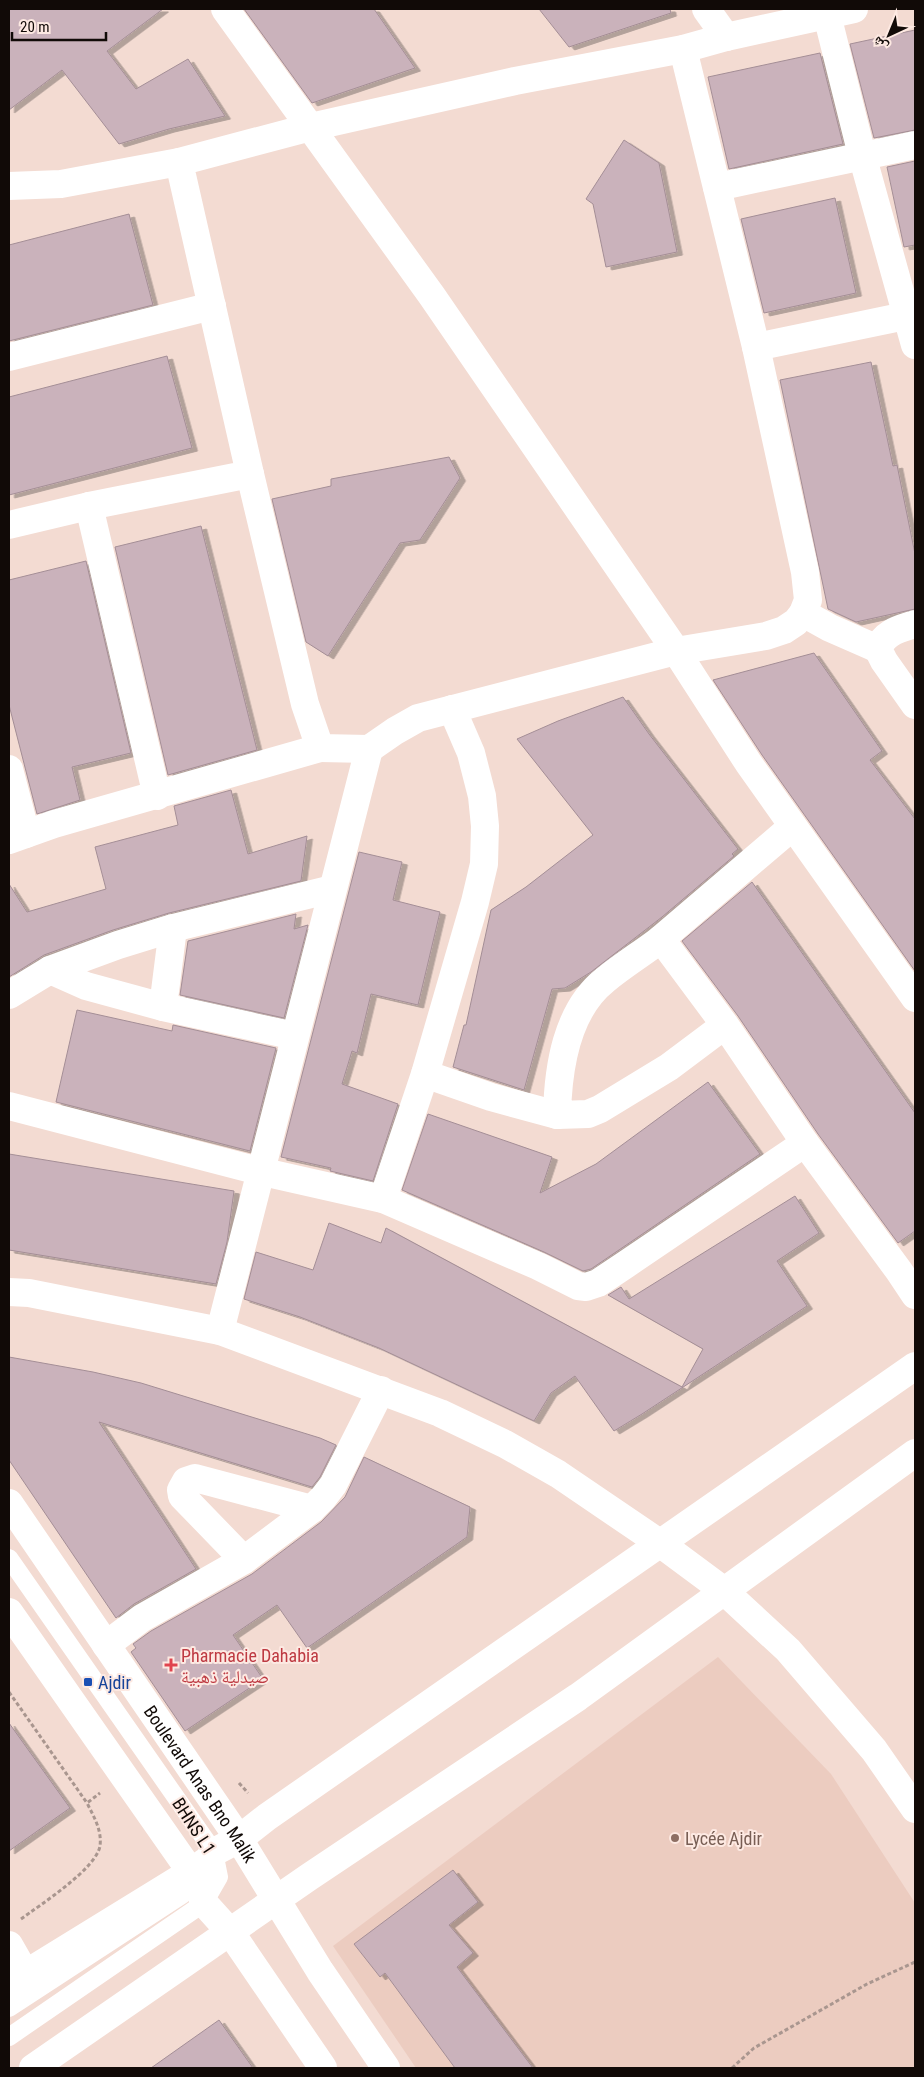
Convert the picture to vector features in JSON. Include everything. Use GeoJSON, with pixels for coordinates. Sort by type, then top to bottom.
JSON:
{"type":"FeatureCollection","features":[{"type":"Feature","properties":{"kind":"street"},"geometry":{"type":"LineString","coordinates":[[225,9],[432,296],[676,651],[792,827],[915,998]]}},
{"type":"Feature","properties":{"kind":"street"},"geometry":{"type":"LineString","coordinates":[[706,9],[726,37]]}},
{"type":"Feature","properties":{"kind":"street"},"geometry":{"type":"LineString","coordinates":[[9,186],[60,184],[179,162],[311,127],[515,81],[682,49],[726,37],[854,9]]}},
{"type":"Feature","properties":{"kind":"street"},"geometry":{"type":"LineString","coordinates":[[827,15],[862,155],[912,315],[915,345]]}},
{"type":"Feature","properties":{"kind":"street"},"geometry":{"type":"LineString","coordinates":[[9,769],[18,837],[54,824],[320,748],[369,749],[418,718],[676,651],[766,636],[784,630],[796,622],[803,613],[808,600],[804,572],[756,347],[682,49]]}},
{"type":"Feature","properties":{"kind":"street"},"geometry":{"type":"LineString","coordinates":[[717,187],[915,145]]}},
{"type":"Feature","properties":{"kind":"street"},"geometry":{"type":"LineString","coordinates":[[179,162],[305,704],[320,748]]}},
{"type":"Feature","properties":{"kind":"street"},"geometry":{"type":"LineString","coordinates":[[9,357],[212,306]]}},
{"type":"Feature","properties":{"kind":"street"},"geometry":{"type":"LineString","coordinates":[[756,347],[912,315]]}},
{"type":"Feature","properties":{"kind":"street"},"geometry":{"type":"LineString","coordinates":[[9,525],[89,506],[250,474]]}},
{"type":"Feature","properties":{"kind":"street"},"geometry":{"type":"LineString","coordinates":[[89,506],[157,796]]}},
{"type":"Feature","properties":{"kind":"street"},"geometry":{"type":"LineString","coordinates":[[803,613],[836,631],[878,649],[884,661],[915,705]]}},
{"type":"Feature","properties":{"kind":"street"},"geometry":{"type":"LineString","coordinates":[[878,649],[886,636],[894,631],[915,624]]}},
{"type":"Feature","properties":{"kind":"street"},"geometry":{"type":"LineString","coordinates":[[383,1199],[425,1074],[475,902],[484,864],[482,796],[472,752],[452,709]]}},
{"type":"Feature","properties":{"kind":"street"},"geometry":{"type":"LineString","coordinates":[[220,1331],[369,749]]}},
{"type":"Feature","properties":{"kind":"street"},"geometry":{"type":"LineString","coordinates":[[557,1115],[559,1081],[566,1044],[580,1009],[605,980],[661,939],[792,827]]}},
{"type":"Feature","properties":{"kind":"street"},"geometry":{"type":"LineString","coordinates":[[9,995],[50,970],[173,928],[332,890]]}},
{"type":"Feature","properties":{"kind":"street"},"geometry":{"type":"LineString","coordinates":[[163,1007],[173,928]]}},
{"type":"Feature","properties":{"kind":"street"},"geometry":{"type":"LineString","coordinates":[[661,939],[726,1025],[805,1143],[915,1295]]}},
{"type":"Feature","properties":{"kind":"street"},"geometry":{"type":"LineString","coordinates":[[50,970],[86,986],[163,1007],[295,1036]]}},
{"type":"Feature","properties":{"kind":"street"},"geometry":{"type":"LineString","coordinates":[[425,1074],[491,1097],[557,1115],[588,1114],[613,1102],[669,1067],[726,1025]]}},
{"type":"Feature","properties":{"kind":"street"},"geometry":{"type":"LineString","coordinates":[[9,1106],[260,1171],[383,1199],[538,1266],[578,1286],[586,1287],[598,1283],[805,1143]]}},
{"type":"Feature","properties":{"kind":"street"},"geometry":{"type":"LineString","coordinates":[[9,1292],[29,1293],[220,1331],[440,1413],[505,1444],[558,1474],[723,1590],[788,1650],[874,1750],[915,1810]]}},
{"type":"Feature","properties":{"kind":"street"},"geometry":{"type":"LineString","coordinates":[[12,1934],[17,1979],[203,1874],[239,1839],[267,1817],[915,1366]]}},
{"type":"Feature","properties":{"kind":"street"},"geometry":{"type":"LineString","coordinates":[[106,1645],[142,1618],[244,1560],[312,1509],[333,1484],[381,1390]]}},
{"type":"Feature","properties":{"kind":"street"},"geometry":{"type":"LineString","coordinates":[[33,2068],[231,1933],[309,1877],[578,1697],[723,1590],[915,1453]]}},
{"type":"Feature","properties":{"kind":"street"},"geometry":{"type":"LineString","coordinates":[[244,1560],[182,1496],[181,1490],[186,1481],[195,1478],[312,1509]]}},
{"type":"Feature","properties":{"kind":"street","name":"Boulevard Anas Bno Malik"},"geometry":{"type":"LineString","coordinates":[[9,1502],[239,1839],[320,1971],[386,2068]]}},
{"type":"Feature","properties":{"kind":"street"},"geometry":{"type":"LineString","coordinates":[[9,1612],[124,1776],[203,1874],[231,1933],[323,2068]]}},
{"type":"Feature","properties":{"kind":"lane","name":"BHNS L1"},"geometry":{"type":"LineString","coordinates":[[9,1558],[203,1874]]}},
{"type":"Feature","properties":{"kind":"lane","name":"BHNS L1"},"geometry":{"type":"LineString","coordinates":[[9,1569],[198,1840],[203,1874]]}},
{"type":"Feature","properties":{"kind":"lane","name":"BHNS L1"},"geometry":{"type":"LineString","coordinates":[[9,2008],[182,1895],[203,1874]]}},
{"type":"Feature","properties":{"kind":"lane"},"geometry":{"type":"LineString","coordinates":[[9,2037],[203,1874]]}},
{"type":"Feature","properties":{"kind":"path"},"geometry":{"type":"LineString","coordinates":[[9,1692],[87,1803],[100,1828],[100,1848],[90,1865],[12,1934]]}},
{"type":"Feature","properties":{"kind":"path"},"geometry":{"type":"LineString","coordinates":[[87,1803],[124,1776]]}},
{"type":"Feature","properties":{"kind":"path"},"geometry":{"type":"LineString","coordinates":[[732,2068],[754,2048],[868,1984],[915,1962]]}},
{"type":"Feature","properties":{"kind":"shaded area","name":"Lycée Ajdir"},"geometry":{"type":"Polygon","coordinates":[[[718,1657],[831,1774],[915,1903],[915,2068],[416,2068],[333,1946],[718,1657]]]}},
{"type":"Feature","properties":{"kind":"building"},"geometry":{"type":"Polygon","coordinates":[[[9,9],[163,9],[107,51],[136,89],[188,59],[225,116],[169,129],[119,144],[62,70],[9,110],[9,9]]]}},
{"type":"Feature","properties":{"kind":"building"},"geometry":{"type":"Polygon","coordinates":[[[244,9],[374,9],[415,68],[312,103],[244,9]]]}},
{"type":"Feature","properties":{"kind":"building"},"geometry":{"type":"Polygon","coordinates":[[[539,9],[670,9],[671,13],[569,47],[539,9]]]}},
{"type":"Feature","properties":{"kind":"building"},"geometry":{"type":"Polygon","coordinates":[[[915,30],[915,130],[874,138],[850,44],[915,30]]]}},
{"type":"Feature","properties":{"kind":"building"},"geometry":{"type":"Polygon","coordinates":[[[820,53],[843,144],[729,169],[708,77],[820,53]]]}},
{"type":"Feature","properties":{"kind":"building"},"geometry":{"type":"Polygon","coordinates":[[[624,140],[659,163],[677,252],[606,267],[593,204],[586,199],[624,140]]]}},
{"type":"Feature","properties":{"kind":"building"},"geometry":{"type":"Polygon","coordinates":[[[915,161],[915,245],[904,247],[887,167],[915,161]]]}},
{"type":"Feature","properties":{"kind":"building"},"geometry":{"type":"Polygon","coordinates":[[[835,198],[856,293],[764,313],[741,219],[835,198]]]}},
{"type":"Feature","properties":{"kind":"building"},"geometry":{"type":"Polygon","coordinates":[[[129,214],[153,305],[9,341],[9,245],[129,214]]]}},
{"type":"Feature","properties":{"kind":"building"},"geometry":{"type":"Polygon","coordinates":[[[167,356],[192,448],[9,495],[9,397],[167,356]]]}},
{"type":"Feature","properties":{"kind":"building"},"geometry":{"type":"Polygon","coordinates":[[[871,362],[893,466],[897,465],[915,554],[915,609],[856,622],[828,609],[780,380],[871,362]]]}},
{"type":"Feature","properties":{"kind":"building"},"geometry":{"type":"Polygon","coordinates":[[[449,457],[460,478],[420,540],[400,543],[328,656],[306,642],[272,499],[331,486],[331,479],[449,457]]]}},
{"type":"Feature","properties":{"kind":"building"},"geometry":{"type":"Polygon","coordinates":[[[201,526],[257,750],[168,775],[115,547],[201,526]]]}},
{"type":"Feature","properties":{"kind":"building"},"geometry":{"type":"Polygon","coordinates":[[[86,561],[131,753],[72,767],[80,800],[37,814],[9,705],[9,580],[86,561]]]}},
{"type":"Feature","properties":{"kind":"building"},"geometry":{"type":"Polygon","coordinates":[[[814,653],[882,751],[870,760],[915,819],[915,971],[762,755],[713,680],[814,653]]]}},
{"type":"Feature","properties":{"kind":"building"},"geometry":{"type":"Polygon","coordinates":[[[623,697],[649,734],[738,849],[732,854],[734,856],[662,917],[591,972],[565,988],[552,989],[524,1090],[453,1067],[464,1025],[466,1025],[491,910],[526,887],[593,835],[517,739],[558,721],[623,697]]]}},
{"type":"Feature","properties":{"kind":"building"},"geometry":{"type":"Polygon","coordinates":[[[231,790],[248,854],[307,836],[301,881],[169,913],[113,930],[44,955],[9,977],[9,884],[27,912],[106,889],[95,847],[178,825],[174,806],[231,790]]]}},
{"type":"Feature","properties":{"kind":"building"},"geometry":{"type":"Polygon","coordinates":[[[359,852],[402,862],[393,900],[440,912],[418,1005],[371,994],[357,1053],[352,1051],[342,1084],[398,1104],[373,1181],[330,1171],[331,1168],[281,1157],[359,852]]]}},
{"type":"Feature","properties":{"kind":"building"},"geometry":{"type":"Polygon","coordinates":[[[752,882],[915,1113],[915,1231],[898,1243],[818,1134],[738,1016],[682,941],[752,882]]]}},
{"type":"Feature","properties":{"kind":"building"},"geometry":{"type":"Polygon","coordinates":[[[296,914],[294,929],[308,925],[284,1018],[180,995],[188,941],[296,914]]]}},
{"type":"Feature","properties":{"kind":"building"},"geometry":{"type":"Polygon","coordinates":[[[77,1010],[172,1031],[173,1025],[276,1048],[250,1151],[56,1102],[77,1010]]]}},
{"type":"Feature","properties":{"kind":"building"},"geometry":{"type":"Polygon","coordinates":[[[708,1082],[760,1154],[591,1269],[583,1271],[402,1190],[428,1114],[552,1157],[540,1193],[596,1164],[708,1082]]]}},
{"type":"Feature","properties":{"kind":"building"},"geometry":{"type":"Polygon","coordinates":[[[9,1154],[234,1191],[227,1242],[216,1284],[9,1250],[9,1154]]]}},
{"type":"Feature","properties":{"kind":"building"},"geometry":{"type":"Polygon","coordinates":[[[795,1196],[819,1233],[777,1261],[807,1306],[642,1414],[614,1431],[575,1376],[551,1393],[534,1421],[379,1348],[300,1317],[244,1299],[256,1252],[313,1270],[329,1223],[381,1243],[386,1228],[682,1387],[703,1349],[608,1295],[621,1287],[629,1299],[795,1196]]]}},
{"type":"Feature","properties":{"kind":"building"},"geometry":{"type":"Polygon","coordinates":[[[9,1357],[93,1372],[141,1383],[320,1438],[336,1445],[320,1477],[312,1487],[99,1422],[196,1569],[134,1604],[116,1618],[9,1460],[9,1357]]]}},
{"type":"Feature","properties":{"kind":"building"},"geometry":{"type":"Polygon","coordinates":[[[364,1457],[470,1507],[467,1537],[307,1648],[277,1605],[233,1635],[263,1679],[185,1731],[131,1652],[136,1648],[133,1644],[151,1631],[252,1574],[321,1522],[345,1497],[364,1457]]]}},
{"type":"Feature","properties":{"kind":"building"},"geometry":{"type":"Polygon","coordinates":[[[9,1723],[70,1808],[9,1851],[9,1723]]]}},
{"type":"Feature","properties":{"kind":"building"},"geometry":{"type":"Polygon","coordinates":[[[453,1870],[478,1902],[449,1925],[473,1953],[457,1967],[533,2068],[455,2068],[385,1973],[380,1977],[354,1944],[453,1870]]]}},
{"type":"Feature","properties":{"kind":"building"},"geometry":{"type":"Polygon","coordinates":[[[219,2020],[253,2068],[151,2068],[219,2020]]]}},
{"type":"Feature","properties":{"kind":"place","name":"Pharmacie Dahabia صيدلية ذهبية"},"geometry":{"type":"Point","coordinates":[171,1665]}},
{"type":"Feature","properties":{"kind":"place","name":"Ajdir"},"geometry":{"type":"Point","coordinates":[88,1682]}},
{"type":"Feature","properties":{"kind":"place","name":"Lycée Ajdir"},"geometry":{"type":"Point","coordinates":[675,1838]}}]}
